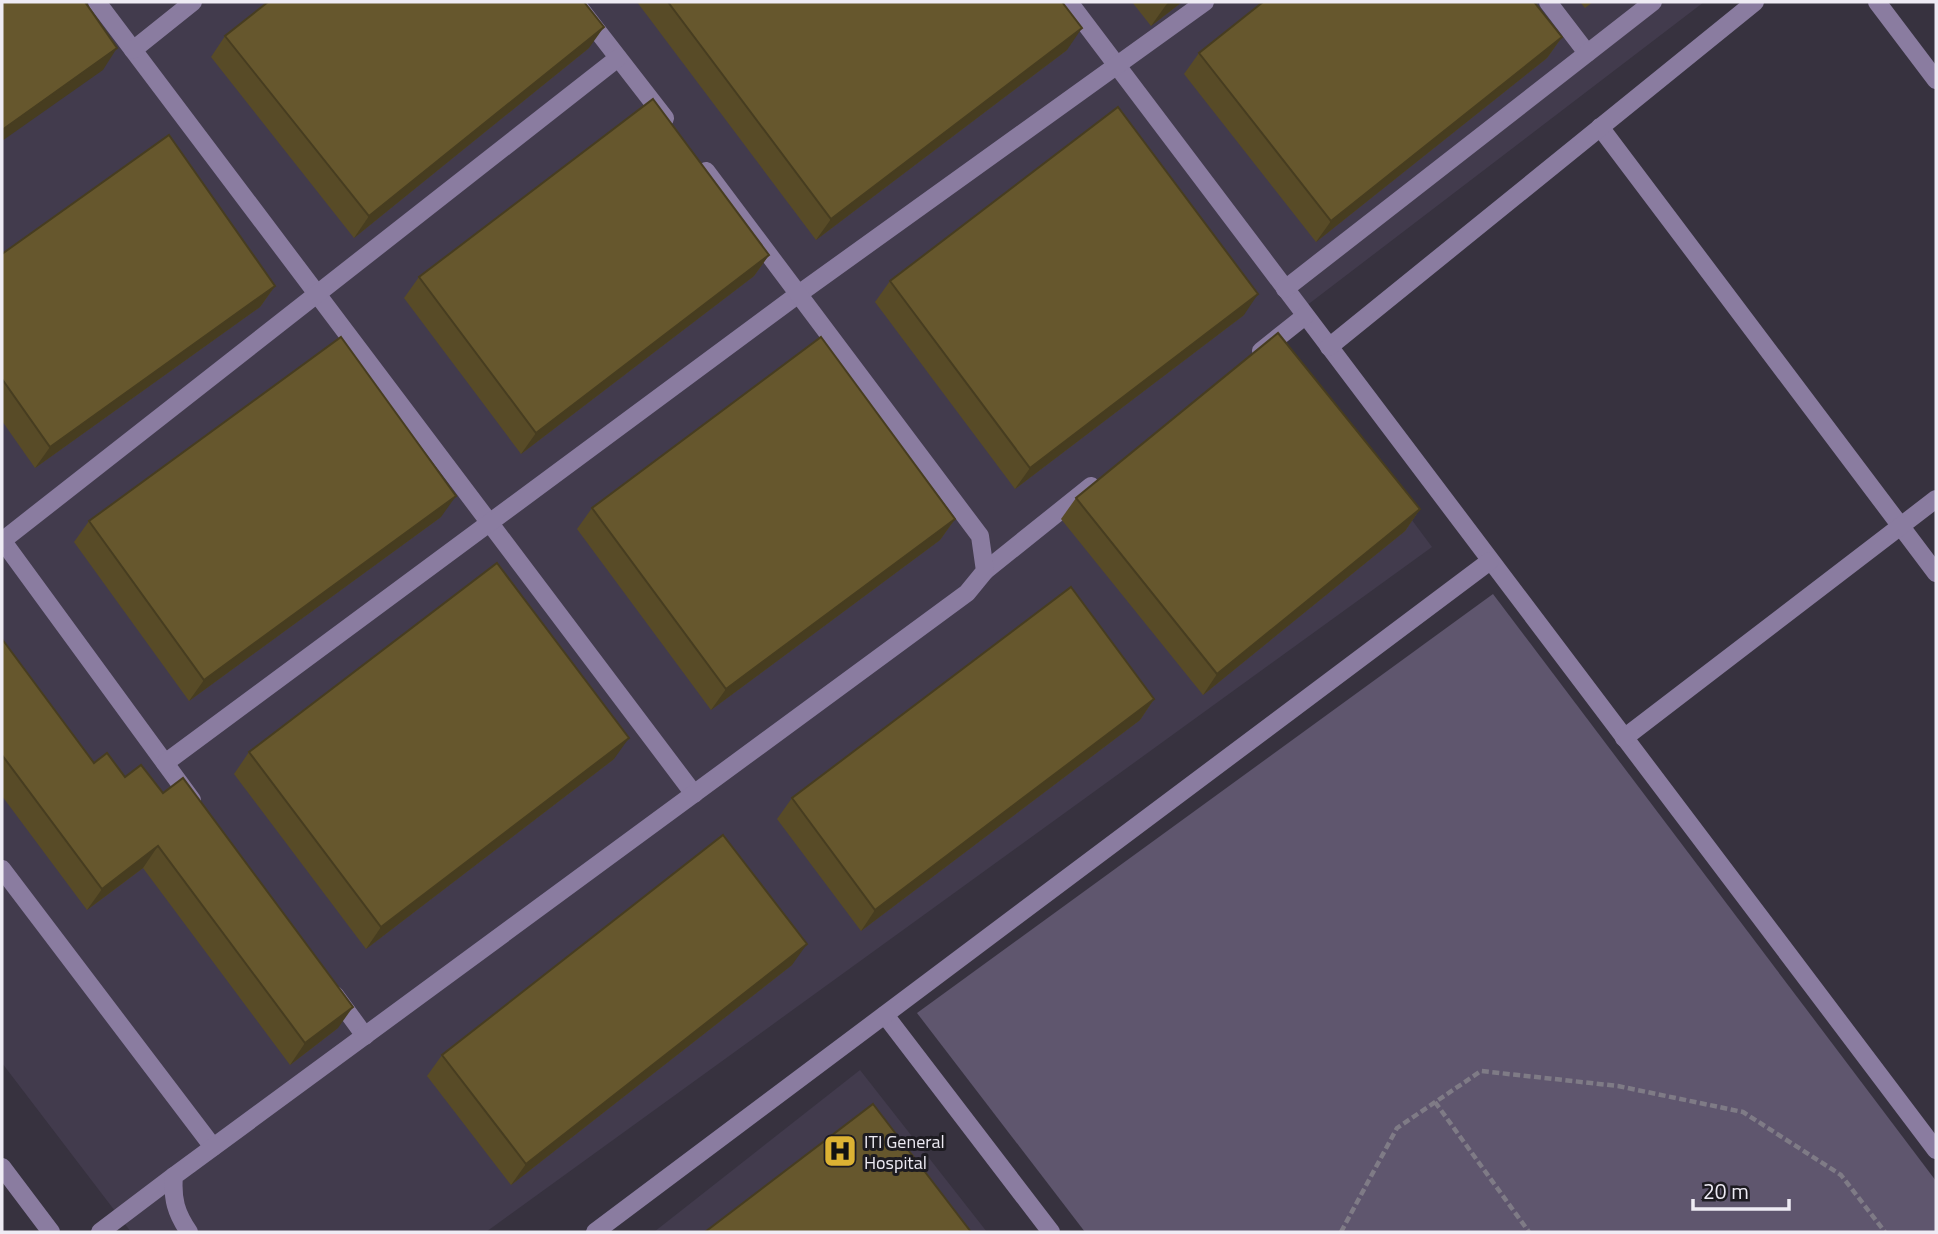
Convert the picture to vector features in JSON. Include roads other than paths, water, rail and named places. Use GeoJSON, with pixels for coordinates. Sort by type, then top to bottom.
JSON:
{"type":"FeatureCollection","features":[{"type":"Feature","properties":{"kind":"street"},"geometry":{"type":"LineString","coordinates":[[97,2],[694,794]]}},
{"type":"Feature","properties":{"kind":"street"},"geometry":{"type":"LineString","coordinates":[[133,50],[193,2]]}},
{"type":"Feature","properties":{"kind":"street"},"geometry":{"type":"LineString","coordinates":[[575,2],[676,132]]}},
{"type":"Feature","properties":{"kind":"street"},"geometry":{"type":"LineString","coordinates":[[1069,2],[1936,1150]]}},
{"type":"Feature","properties":{"kind":"street"},"geometry":{"type":"LineString","coordinates":[[165,763],[800,293],[1205,2]]}},
{"type":"Feature","properties":{"kind":"street"},"geometry":{"type":"LineString","coordinates":[[1548,2],[1587,53]]}},
{"type":"Feature","properties":{"kind":"street"},"geometry":{"type":"LineString","coordinates":[[1285,289],[1654,2]]}},
{"type":"Feature","properties":{"kind":"street"},"geometry":{"type":"LineString","coordinates":[[1329,347],[1755,2]]}},
{"type":"Feature","properties":{"kind":"street"},"geometry":{"type":"LineString","coordinates":[[1877,2],[1936,80]]}},
{"type":"Feature","properties":{"kind":"street"},"geometry":{"type":"LineString","coordinates":[[205,818],[2,540],[618,58]]}},
{"type":"Feature","properties":{"kind":"street"},"geometry":{"type":"LineString","coordinates":[[1600,127],[1903,525],[1936,573]]}},
{"type":"Feature","properties":{"kind":"street"},"geometry":{"type":"LineString","coordinates":[[693,154],[980,536],[985,571]]}},
{"type":"Feature","properties":{"kind":"street"},"geometry":{"type":"LineString","coordinates":[[1252,359],[1305,316]]}},
{"type":"Feature","properties":{"kind":"street"},"geometry":{"type":"LineString","coordinates":[[100,1232],[967,593],[985,571],[1102,477]]}},
{"type":"Feature","properties":{"kind":"street"},"geometry":{"type":"LineString","coordinates":[[1624,738],[1936,499]]}},
{"type":"Feature","properties":{"kind":"street"},"geometry":{"type":"LineString","coordinates":[[595,1232],[1490,561]]}},
{"type":"Feature","properties":{"kind":"street"},"geometry":{"type":"LineString","coordinates":[[2,869],[213,1147]]}},
{"type":"Feature","properties":{"kind":"street"},"geometry":{"type":"LineString","coordinates":[[325,981],[365,1036]]}},
{"type":"Feature","properties":{"kind":"street"},"geometry":{"type":"LineString","coordinates":[[885,1015],[1051,1232]]}},
{"type":"Feature","properties":{"kind":"street"},"geometry":{"type":"LineString","coordinates":[[2,1167],[51,1232]]}},
{"type":"Feature","properties":{"kind":"street"},"geometry":{"type":"LineString","coordinates":[[174,1176],[175,1205],[178,1216],[189,1232]]}},
{"type":"Feature","properties":{"kind":"place","name":"ITI General Hospital"},"geometry":{"type":"Point","coordinates":[840,1151]}}]}
